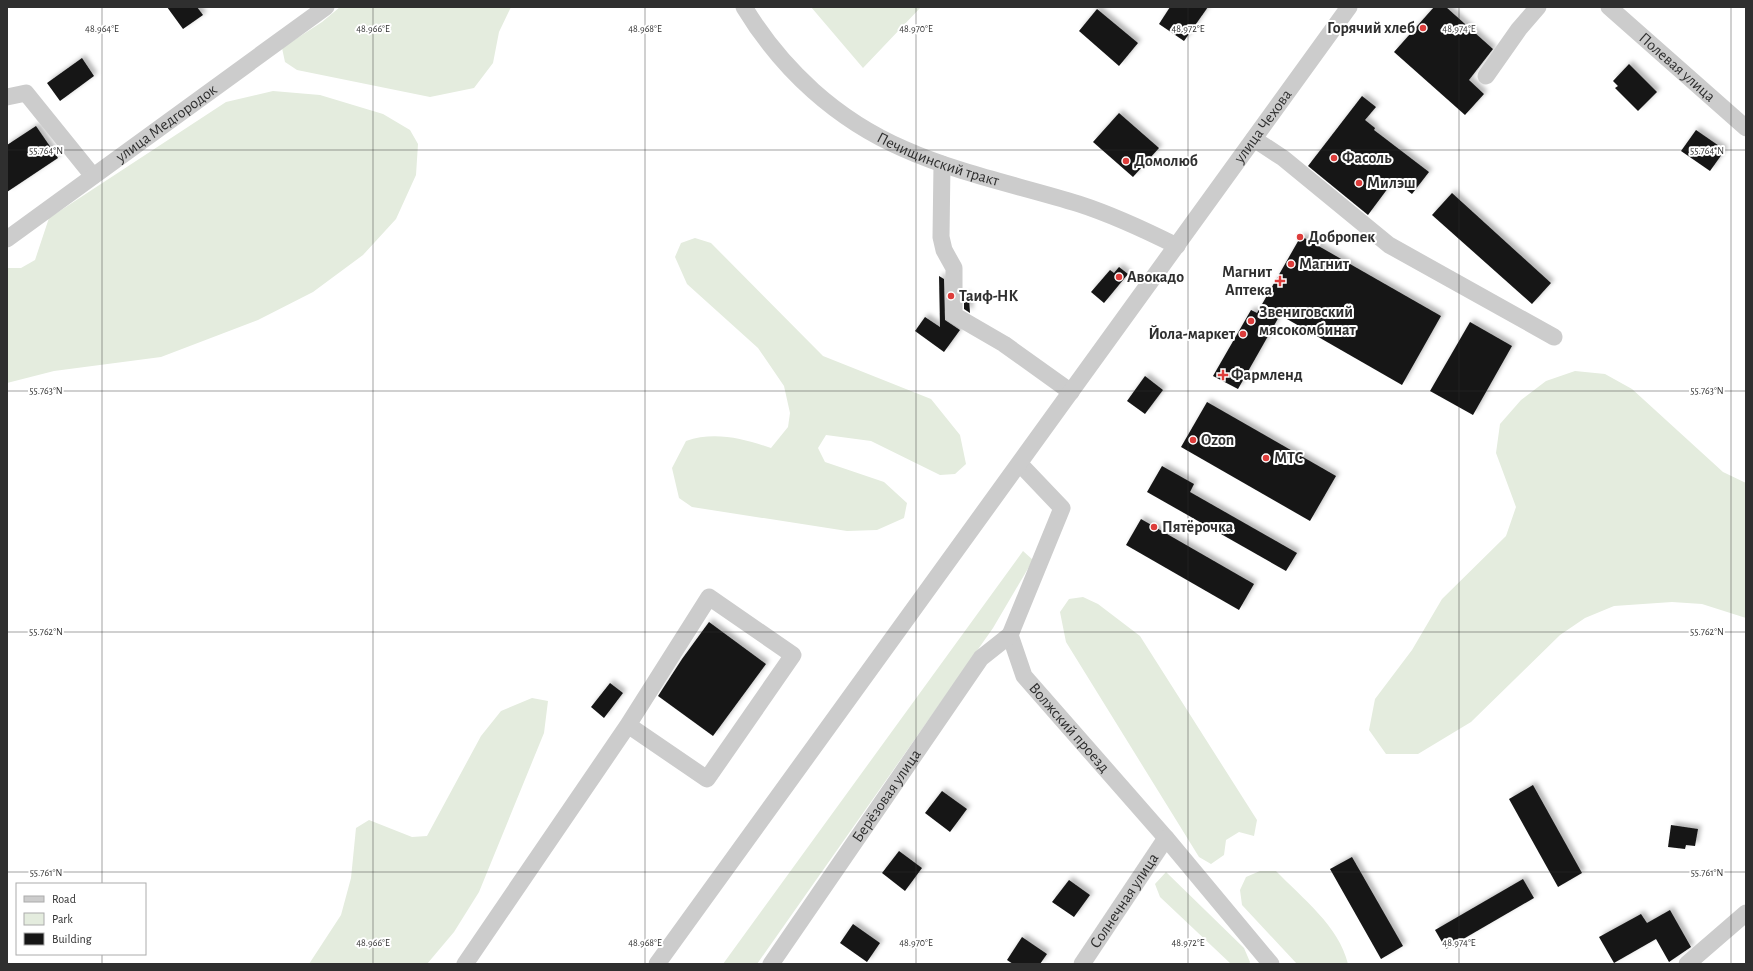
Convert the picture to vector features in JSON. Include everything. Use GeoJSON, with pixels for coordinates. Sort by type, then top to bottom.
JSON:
{"type":"FeatureCollection","features":[{"type":"Feature","properties":{"kind":"street","name":"улица Медгородок"},"geometry":{"type":"LineString","coordinates":[[7,239],[326,7]]}},
{"type":"Feature","properties":{"kind":"street","name":"Печищинский тракт"},"geometry":{"type":"LineString","coordinates":[[744,7],[777,54],[814,92],[871,133],[904,150],[942,164],[1081,204],[1135,226],[1177,246]]}},
{"type":"Feature","properties":{"kind":"street","name":"улица Чехова"},"geometry":{"type":"LineString","coordinates":[[657,964],[1349,7]]}},
{"type":"Feature","properties":{"kind":"street"},"geometry":{"type":"LineString","coordinates":[[1486,76],[1519,29],[1538,7]]}},
{"type":"Feature","properties":{"kind":"street","name":"Полевая улица"},"geometry":{"type":"LineString","coordinates":[[1609,7],[1746,128]]}},
{"type":"Feature","properties":{"kind":"street"},"geometry":{"type":"LineString","coordinates":[[7,97],[26,93],[93,176]]}},
{"type":"Feature","properties":{"kind":"street"},"geometry":{"type":"LineString","coordinates":[[1254,138],[1283,158],[1389,245],[1554,337]]}},
{"type":"Feature","properties":{"kind":"street"},"geometry":{"type":"LineString","coordinates":[[942,164],[941,236],[944,250],[954,268],[954,315],[1004,344],[1071,392]]}},
{"type":"Feature","properties":{"kind":"street"},"geometry":{"type":"LineString","coordinates":[[1010,635],[1062,508],[1020,464]]}},
{"type":"Feature","properties":{"kind":"street"},"geometry":{"type":"LineString","coordinates":[[465,964],[628,725],[709,597],[793,655],[707,779],[628,725]]}},
{"type":"Feature","properties":{"kind":"street","name":"Волжский проезд"},"geometry":{"type":"LineString","coordinates":[[1010,635],[1024,676],[1166,838],[1271,964]]}},
{"type":"Feature","properties":{"kind":"street","name":"Берёзовая улица"},"geometry":{"type":"LineString","coordinates":[[771,964],[981,658],[1010,635]]}},
{"type":"Feature","properties":{"kind":"street","name":"Солнечная улица"},"geometry":{"type":"LineString","coordinates":[[1082,964],[1166,838]]}},
{"type":"Feature","properties":{"kind":"street"},"geometry":{"type":"LineString","coordinates":[[1687,964],[1746,913]]}},
{"type":"Feature","properties":{"kind":"green space"},"geometry":{"type":"Polygon","coordinates":[[[340,7],[511,7],[499,32],[493,63],[474,88],[430,97],[297,70],[285,62],[282,48],[322,22],[340,7]]]}},
{"type":"Feature","properties":{"kind":"green space"},"geometry":{"type":"Polygon","coordinates":[[[811,7],[921,7],[863,68],[811,7]]]}},
{"type":"Feature","properties":{"kind":"green space"},"geometry":{"type":"Polygon","coordinates":[[[273,91],[320,95],[383,114],[410,130],[418,144],[416,175],[396,219],[363,255],[313,292],[258,320],[161,357],[54,371],[7,383],[7,268],[21,268],[35,260],[49,218],[226,102],[273,91]]]}},
{"type":"Feature","properties":{"kind":"green space"},"geometry":{"type":"Polygon","coordinates":[[[695,238],[711,243],[823,356],[931,399],[960,435],[966,464],[955,474],[940,475],[871,441],[826,435],[818,448],[825,462],[884,482],[907,503],[904,518],[877,530],[847,531],[692,507],[679,498],[672,468],[686,441],[697,438],[719,436],[740,439],[771,448],[788,427],[790,413],[784,386],[758,348],[687,284],[675,257],[681,243],[695,238]]]}},
{"type":"Feature","properties":{"kind":"green space"},"geometry":{"type":"Polygon","coordinates":[[[1575,371],[1605,374],[1632,389],[1723,472],[1746,483],[1746,618],[1702,604],[1672,602],[1614,606],[1585,618],[1560,635],[1471,722],[1418,754],[1386,754],[1369,730],[1375,699],[1412,650],[1442,599],[1506,536],[1516,507],[1496,453],[1500,424],[1521,400],[1546,381],[1575,371]]]}},
{"type":"Feature","properties":{"kind":"green space"},"geometry":{"type":"Polygon","coordinates":[[[1023,551],[1033,560],[993,628],[757,964],[723,964],[1023,551]]]}},
{"type":"Feature","properties":{"kind":"green space"},"geometry":{"type":"Polygon","coordinates":[[[1083,597],[1098,604],[1140,636],[1257,820],[1254,836],[1239,832],[1226,840],[1224,855],[1211,864],[1199,857],[1066,642],[1060,612],[1069,599],[1083,597]]]}},
{"type":"Feature","properties":{"kind":"green space"},"geometry":{"type":"Polygon","coordinates":[[[532,698],[548,701],[544,733],[479,892],[454,932],[427,964],[309,964],[341,915],[351,878],[356,828],[369,820],[412,837],[427,836],[481,736],[501,711],[532,698]]]}},
{"type":"Feature","properties":{"kind":"green space"},"geometry":{"type":"Polygon","coordinates":[[[1260,871],[1276,871],[1308,902],[1337,937],[1348,964],[1297,964],[1242,905],[1240,890],[1246,877],[1260,871]]]}},
{"type":"Feature","properties":{"kind":"green space"},"geometry":{"type":"Polygon","coordinates":[[[1166,872],[1244,948],[1250,962],[1249,964],[1231,964],[1160,897],[1155,884],[1166,872]]]}},
{"type":"Feature","properties":{"kind":"building"},"geometry":{"type":"Polygon","coordinates":[[[167,7],[197,7],[203,15],[183,29],[167,7]]]}},
{"type":"Feature","properties":{"kind":"building"},"geometry":{"type":"Polygon","coordinates":[[[1170,7],[1208,7],[1184,41],[1159,24],[1170,7]]]}},
{"type":"Feature","properties":{"kind":"building"},"geometry":{"type":"Polygon","coordinates":[[[1434,7],[1446,7],[1493,49],[1469,80],[1484,94],[1465,115],[1394,52],[1434,7]]]}},
{"type":"Feature","properties":{"kind":"building"},"geometry":{"type":"Polygon","coordinates":[[[1097,9],[1138,43],[1119,66],[1079,31],[1097,9]]]}},
{"type":"Feature","properties":{"kind":"building"},"geometry":{"type":"Polygon","coordinates":[[[82,58],[94,76],[60,101],[47,83],[82,58]]]}},
{"type":"Feature","properties":{"kind":"building"},"geometry":{"type":"Polygon","coordinates":[[[1629,64],[1657,92],[1638,111],[1615,88],[1618,86],[1613,81],[1629,64]]]}},
{"type":"Feature","properties":{"kind":"building"},"geometry":{"type":"Polygon","coordinates":[[[1362,96],[1376,107],[1365,120],[1375,128],[1374,130],[1429,172],[1412,194],[1394,180],[1368,215],[1308,166],[1362,96]]]}},
{"type":"Feature","properties":{"kind":"building"},"geometry":{"type":"Polygon","coordinates":[[[1119,113],[1159,148],[1133,177],[1093,142],[1119,113]]]}},
{"type":"Feature","properties":{"kind":"building"},"geometry":{"type":"Polygon","coordinates":[[[36,126],[58,158],[7,192],[7,145],[36,126]]]}},
{"type":"Feature","properties":{"kind":"building"},"geometry":{"type":"Polygon","coordinates":[[[1696,130],[1725,150],[1710,171],[1681,151],[1696,130]]]}},
{"type":"Feature","properties":{"kind":"building"},"geometry":{"type":"Polygon","coordinates":[[[1452,193],[1551,283],[1532,304],[1432,215],[1452,193]]]}},
{"type":"Feature","properties":{"kind":"building"},"geometry":{"type":"Polygon","coordinates":[[[1301,236],[1441,316],[1402,385],[1280,315],[1238,389],[1213,376],[1251,310],[1257,313],[1301,236]]]}},
{"type":"Feature","properties":{"kind":"building"},"geometry":{"type":"Polygon","coordinates":[[[1119,267],[1128,274],[1104,303],[1091,292],[1110,270],[1114,273],[1119,267]]]}},
{"type":"Feature","properties":{"kind":"building"},"geometry":{"type":"Polygon","coordinates":[[[939,276],[944,279],[945,320],[960,330],[944,352],[915,331],[925,317],[940,327],[939,276]]]}},
{"type":"Feature","properties":{"kind":"building"},"geometry":{"type":"Polygon","coordinates":[[[964,294],[969,298],[970,313],[964,309],[964,294]]]}},
{"type":"Feature","properties":{"kind":"building"},"geometry":{"type":"Polygon","coordinates":[[[1470,322],[1512,346],[1473,415],[1430,391],[1470,322]]]}},
{"type":"Feature","properties":{"kind":"building"},"geometry":{"type":"Polygon","coordinates":[[[1145,376],[1163,390],[1145,414],[1127,401],[1145,376]]]}},
{"type":"Feature","properties":{"kind":"building"},"geometry":{"type":"Polygon","coordinates":[[[1207,402],[1336,476],[1310,521],[1181,447],[1207,402]]]}},
{"type":"Feature","properties":{"kind":"building"},"geometry":{"type":"Polygon","coordinates":[[[1162,466],[1194,484],[1190,492],[1297,553],[1286,571],[1147,492],[1162,466]]]}},
{"type":"Feature","properties":{"kind":"building"},"geometry":{"type":"Polygon","coordinates":[[[1141,519],[1254,584],[1239,610],[1126,545],[1141,519]]]}},
{"type":"Feature","properties":{"kind":"building"},"geometry":{"type":"Polygon","coordinates":[[[709,622],[766,664],[713,736],[658,696],[682,659],[709,622]]]}},
{"type":"Feature","properties":{"kind":"building"},"geometry":{"type":"Polygon","coordinates":[[[610,683],[623,693],[604,718],[591,707],[610,683]]]}},
{"type":"Feature","properties":{"kind":"building"},"geometry":{"type":"Polygon","coordinates":[[[1533,785],[1582,873],[1558,887],[1509,799],[1533,785]]]}},
{"type":"Feature","properties":{"kind":"building"},"geometry":{"type":"Polygon","coordinates":[[[942,791],[967,809],[950,832],[925,813],[942,791]]]}},
{"type":"Feature","properties":{"kind":"building"},"geometry":{"type":"Polygon","coordinates":[[[1671,825],[1698,829],[1695,846],[1686,845],[1685,849],[1668,847],[1671,825]]]}},
{"type":"Feature","properties":{"kind":"building"},"geometry":{"type":"Polygon","coordinates":[[[899,851],[922,868],[905,891],[882,873],[899,851]]]}},
{"type":"Feature","properties":{"kind":"building"},"geometry":{"type":"Polygon","coordinates":[[[1352,857],[1403,946],[1381,959],[1330,869],[1352,857]]]}},
{"type":"Feature","properties":{"kind":"building"},"geometry":{"type":"Polygon","coordinates":[[[1523,879],[1534,898],[1446,949],[1435,930],[1523,879]]]}},
{"type":"Feature","properties":{"kind":"building"},"geometry":{"type":"Polygon","coordinates":[[[1069,880],[1090,895],[1074,917],[1052,902],[1069,880]]]}},
{"type":"Feature","properties":{"kind":"building"},"geometry":{"type":"Polygon","coordinates":[[[1670,910],[1691,947],[1669,962],[1656,939],[1614,963],[1599,937],[1641,914],[1647,923],[1670,910]]]}},
{"type":"Feature","properties":{"kind":"building"},"geometry":{"type":"Polygon","coordinates":[[[853,924],[880,943],[867,962],[840,943],[853,924]]]}},
{"type":"Feature","properties":{"kind":"building"},"geometry":{"type":"Polygon","coordinates":[[[1022,937],[1047,954],[1040,964],[1013,964],[1007,960],[1022,937]]]}},
{"type":"Feature","properties":{"kind":"place","name":"Горячий хлеб"},"geometry":{"type":"Point","coordinates":[1423,28]}},
{"type":"Feature","properties":{"kind":"place","name":"Фасоль"},"geometry":{"type":"Point","coordinates":[1334,158]}},
{"type":"Feature","properties":{"kind":"place","name":"Домолюб"},"geometry":{"type":"Point","coordinates":[1126,161]}},
{"type":"Feature","properties":{"kind":"place","name":"Милэш"},"geometry":{"type":"Point","coordinates":[1359,183]}},
{"type":"Feature","properties":{"kind":"place","name":"Добропек"},"geometry":{"type":"Point","coordinates":[1300,237]}},
{"type":"Feature","properties":{"kind":"place","name":"Магнит"},"geometry":{"type":"Point","coordinates":[1291,264]}},
{"type":"Feature","properties":{"kind":"place","name":"Авокадо"},"geometry":{"type":"Point","coordinates":[1119,277]}},
{"type":"Feature","properties":{"kind":"place","name":"Магнит Аптека"},"geometry":{"type":"Point","coordinates":[1280,281]}},
{"type":"Feature","properties":{"kind":"place","name":"Таиф-НК"},"geometry":{"type":"Point","coordinates":[951,296]}},
{"type":"Feature","properties":{"kind":"place","name":"Звениговский мясокомбинат"},"geometry":{"type":"Point","coordinates":[1251,321]}},
{"type":"Feature","properties":{"kind":"place","name":"Йола-маркет"},"geometry":{"type":"Point","coordinates":[1243,334]}},
{"type":"Feature","properties":{"kind":"place","name":"Фармленд"},"geometry":{"type":"Point","coordinates":[1223,375]}},
{"type":"Feature","properties":{"kind":"place","name":"Ozon"},"geometry":{"type":"Point","coordinates":[1193,440]}},
{"type":"Feature","properties":{"kind":"place","name":"МТС"},"geometry":{"type":"Point","coordinates":[1266,458]}},
{"type":"Feature","properties":{"kind":"place","name":"Пятёрочка"},"geometry":{"type":"Point","coordinates":[1154,527]}}]}
